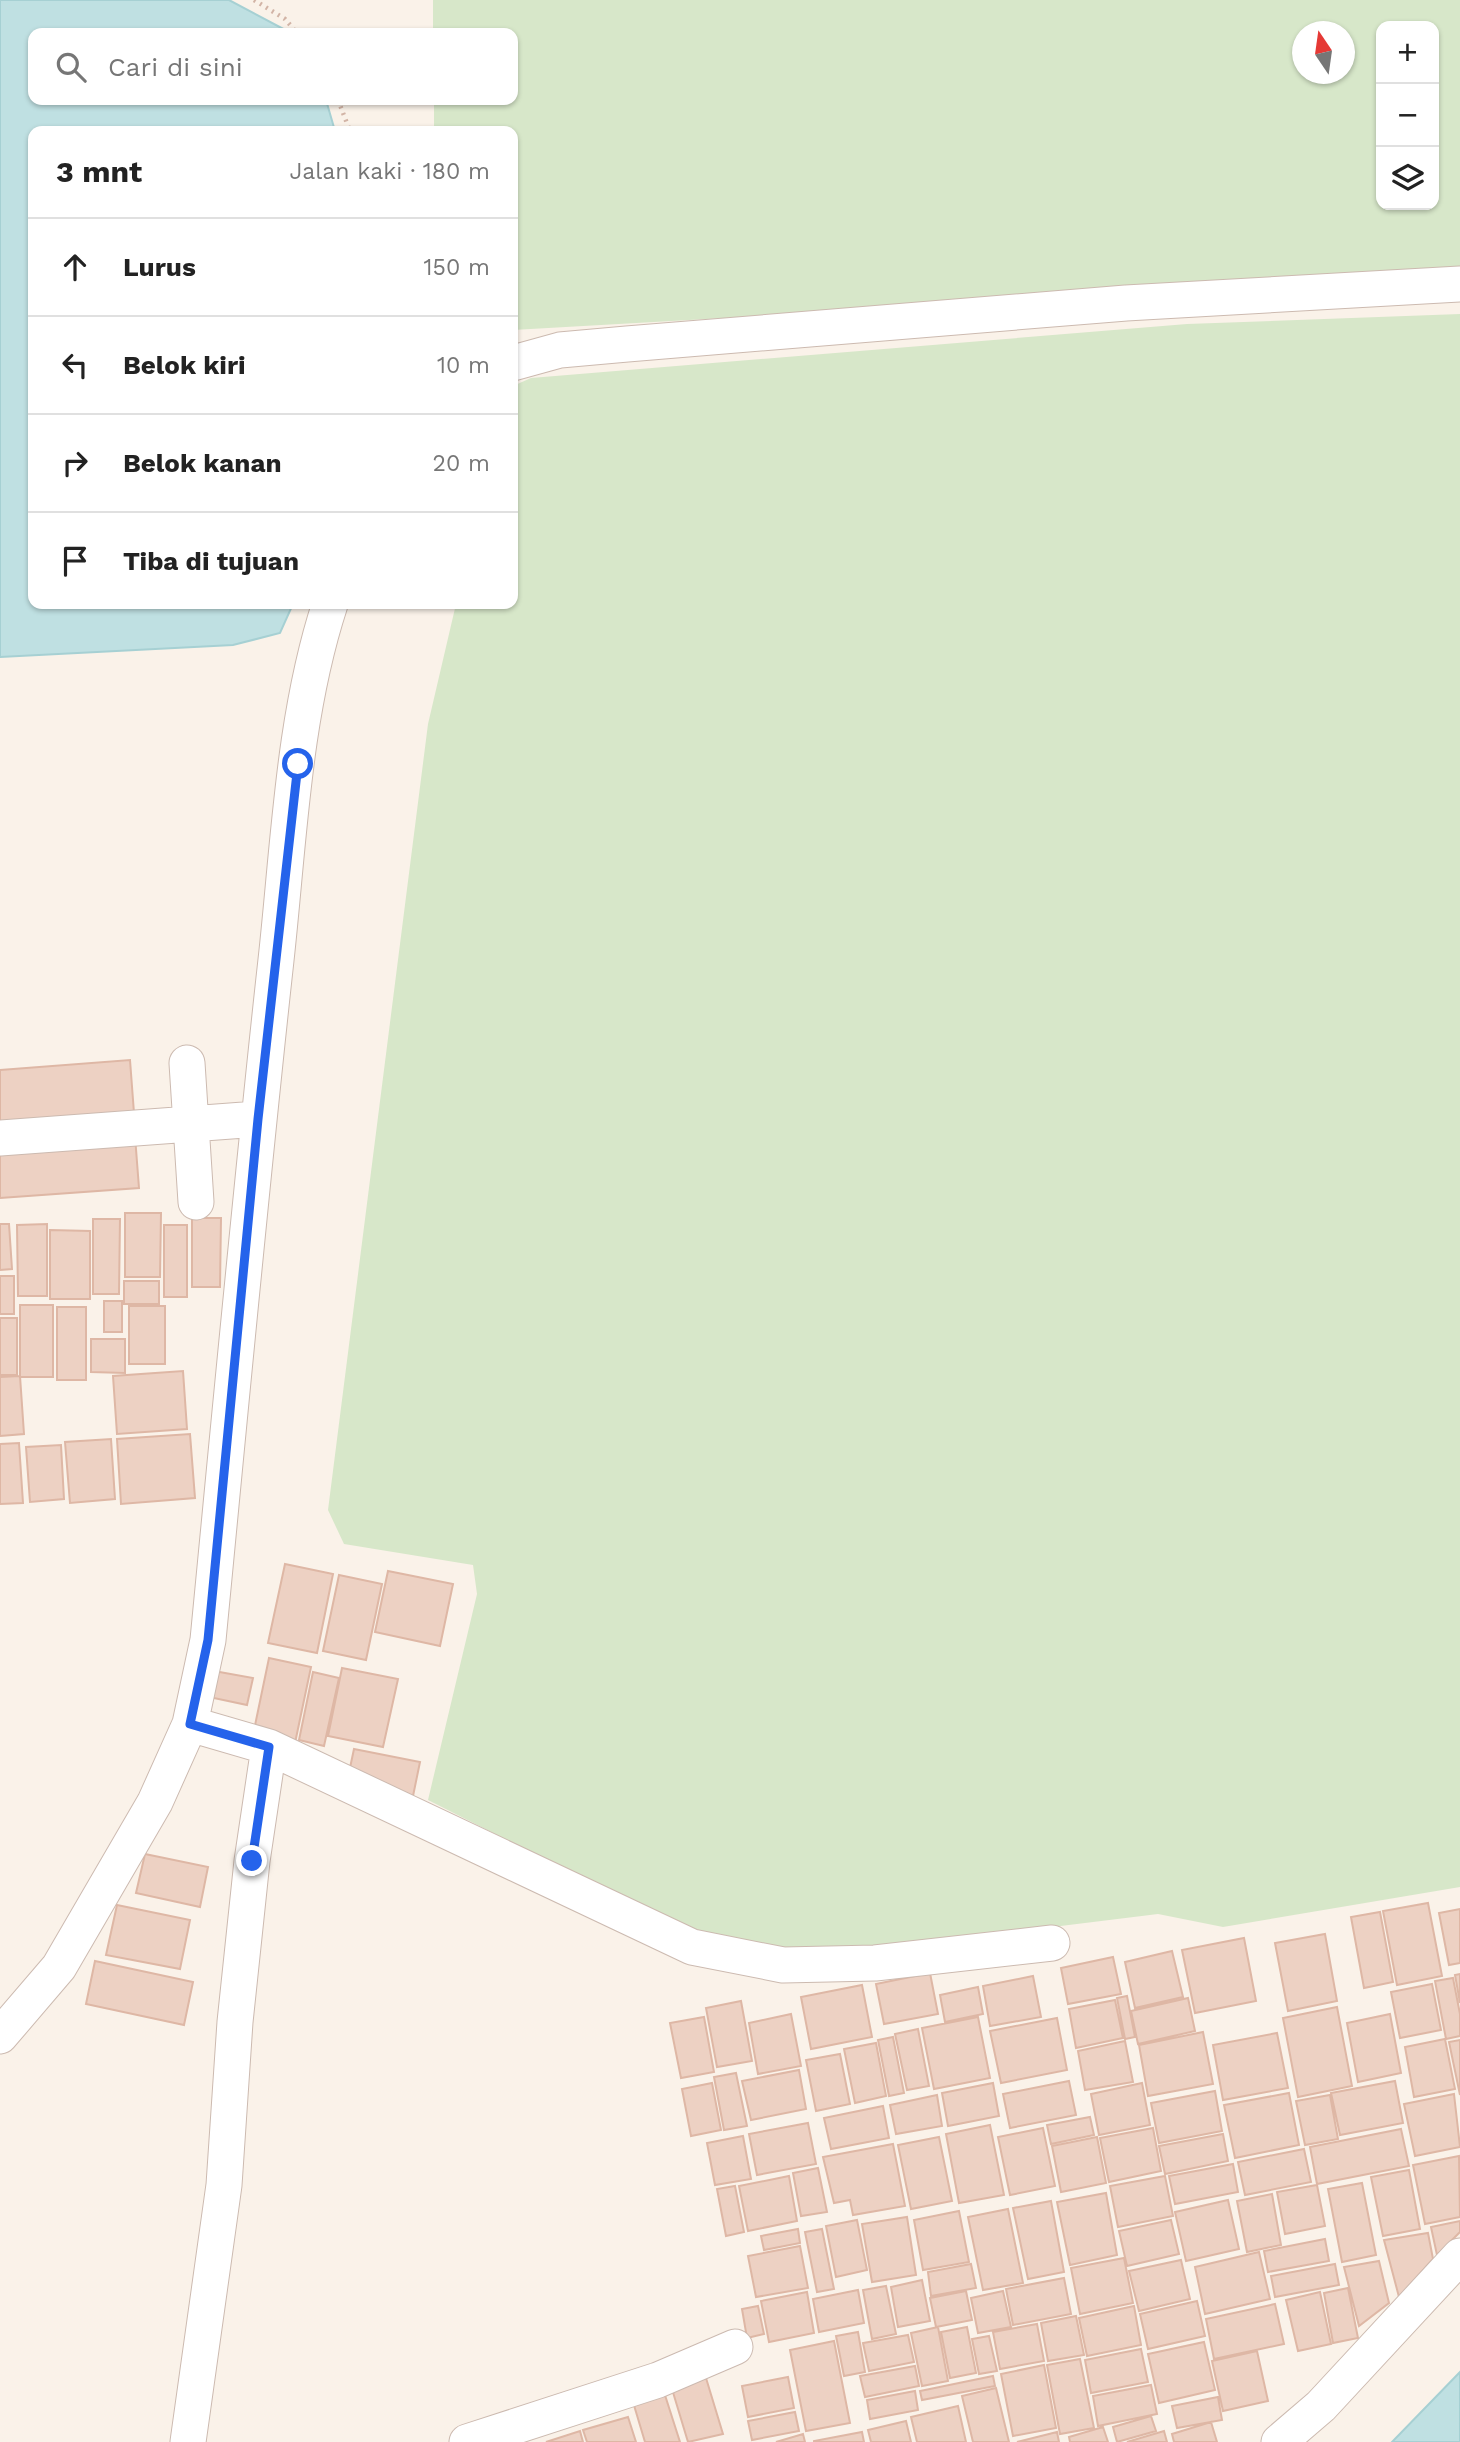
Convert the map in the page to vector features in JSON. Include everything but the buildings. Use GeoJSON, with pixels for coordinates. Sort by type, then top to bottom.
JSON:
{"type":"FeatureCollection","features":[{"type":"Feature","properties":{"kind":"street"},"geometry":{"type":"LineString","coordinates":[[518,362],[560,350],[627,344],[1126,303],[1460,284]]}},
{"type":"Feature","properties":{"kind":"street"},"geometry":{"type":"LineString","coordinates":[[0,2036],[59,1967],[202,1727],[258,1119],[298,764],[317,641],[328,609]]}},
{"type":"Feature","properties":{"kind":"street"},"geometry":{"type":"LineString","coordinates":[[187,1063],[197,1202]]}},
{"type":"Feature","properties":{"kind":"street"},"geometry":{"type":"LineString","coordinates":[[0,1138],[258,1119]]}},
{"type":"Feature","properties":{"kind":"street"},"geometry":{"type":"LineString","coordinates":[[202,1727],[262,1745],[692,1947],[783,1965],[875,1963],[1052,1943]]}},
{"type":"Feature","properties":{"kind":"street"},"geometry":{"type":"LineString","coordinates":[[188,2442],[224,2185],[235,2022],[262,1745]]}},
{"type":"Feature","properties":{"kind":"street"},"geometry":{"type":"LineString","coordinates":[[1279,2442],[1321,2406],[1460,2256]]}},
{"type":"Feature","properties":{"kind":"street"},"geometry":{"type":"LineString","coordinates":[[467,2442],[658,2379],[735,2347]]}},
{"type":"Feature","properties":{"kind":"path"},"geometry":{"type":"LineString","coordinates":[[254,0],[285,19],[293,28]]}},
{"type":"Feature","properties":{"kind":"path"},"geometry":{"type":"LineString","coordinates":[[340,105],[348,126]]}},
{"type":"Feature","properties":{"kind":"green space"},"geometry":{"type":"Polygon","coordinates":[[[433,0],[1460,0],[1460,276],[518,330],[518,126],[434,126],[434,105],[518,105],[518,28],[433,28],[433,0]]]}},
{"type":"Feature","properties":{"kind":"green space"},"geometry":{"type":"Polygon","coordinates":[[[1460,314],[1460,1887],[1223,1927],[1158,1914],[825,1955],[741,1944],[659,1917],[428,1800],[477,1594],[473,1565],[344,1544],[328,1510],[428,724],[455,609],[518,609],[518,384],[531,378],[1187,324],[1460,314]]]}},
{"type":"Feature","properties":{"kind":"water"},"geometry":{"type":"Polygon","coordinates":[[[0,0],[229,0],[282,28],[28,28],[28,105],[327,105],[334,126],[28,126],[28,609],[291,609],[280,633],[233,645],[0,657],[0,0]]]}},
{"type":"Feature","properties":{"kind":"water"},"geometry":{"type":"Polygon","coordinates":[[[1460,2372],[1460,2442],[1392,2442],[1460,2372]]]}},
{"type":"Feature","properties":{"kind":"route"},"geometry":{"type":"LineString","coordinates":[[252,1861],[269,1747],[190,1724],[208,1640],[258,1119],[298,764]]}}]}
